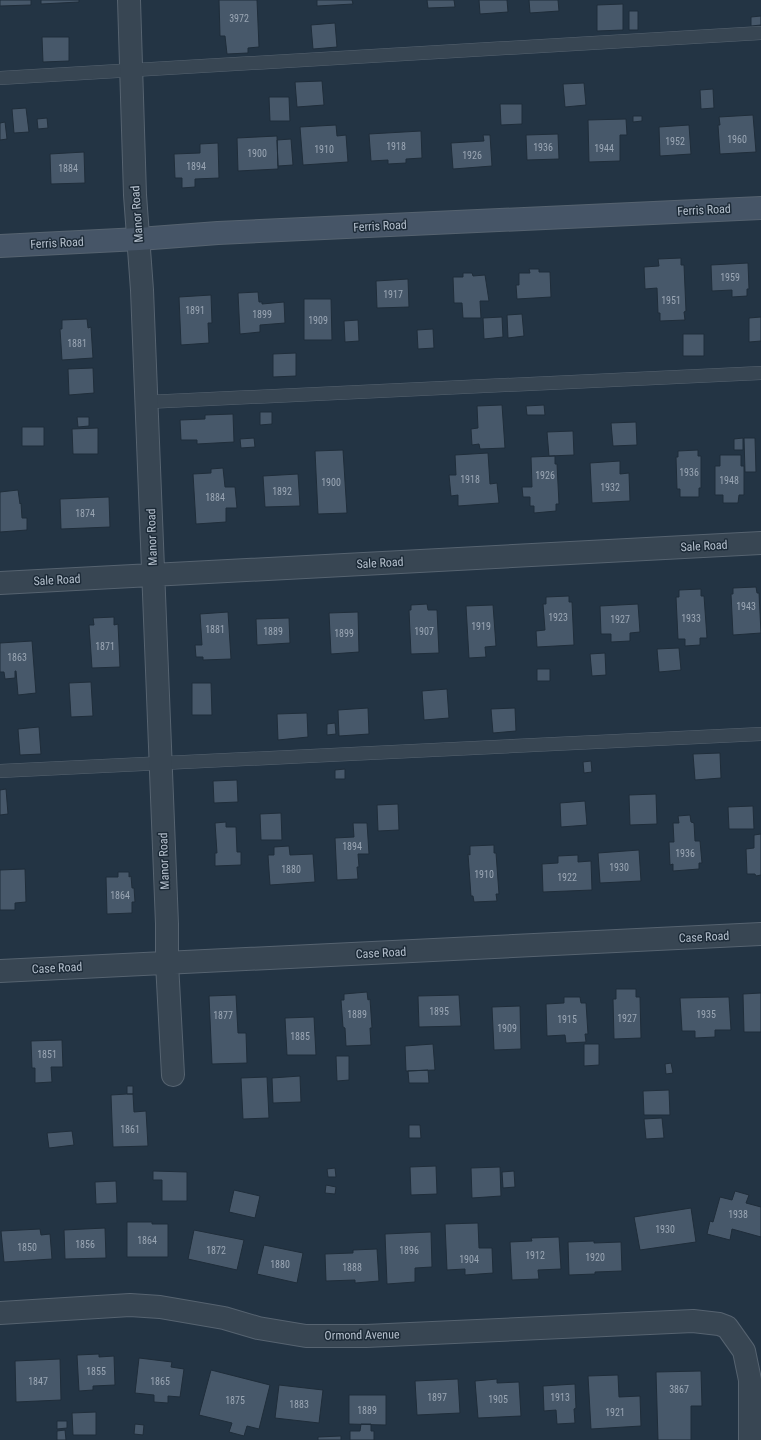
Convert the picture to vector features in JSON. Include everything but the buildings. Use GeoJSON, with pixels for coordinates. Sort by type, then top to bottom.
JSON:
{"type":"FeatureCollection","features":[{"type":"Feature","properties":{"kind":"main road","name":"Ferris Road"},"geometry":{"type":"LineString","coordinates":[[0,246],[226,233],[761,208]]}},
{"type":"Feature","properties":{"kind":"street","name":"Manor Road"},"geometry":{"type":"LineString","coordinates":[[129,0],[136,195],[142,290],[154,575],[167,924],[167,963],[174,1075]]}},
{"type":"Feature","properties":{"kind":"street","name":"Sale Road"},"geometry":{"type":"LineString","coordinates":[[0,583],[761,543]]}},
{"type":"Feature","properties":{"kind":"street","name":"Case Road"},"geometry":{"type":"LineString","coordinates":[[0,971],[761,934]]}},
{"type":"Feature","properties":{"kind":"street","name":"Ormond Avenue"},"geometry":{"type":"LineString","coordinates":[[0,1312],[130,1306],[160,1307],[224,1318],[258,1328],[306,1336],[366,1336],[693,1321],[719,1324],[727,1327],[744,1351],[750,1380],[750,1440]]}},
{"type":"Feature","properties":{"kind":"lane"},"geometry":{"type":"LineString","coordinates":[[0,78],[761,33]]}},
{"type":"Feature","properties":{"kind":"lane"},"geometry":{"type":"LineString","coordinates":[[147,402],[761,373]]}},
{"type":"Feature","properties":{"kind":"lane"},"geometry":{"type":"LineString","coordinates":[[0,772],[761,734]]}}]}
